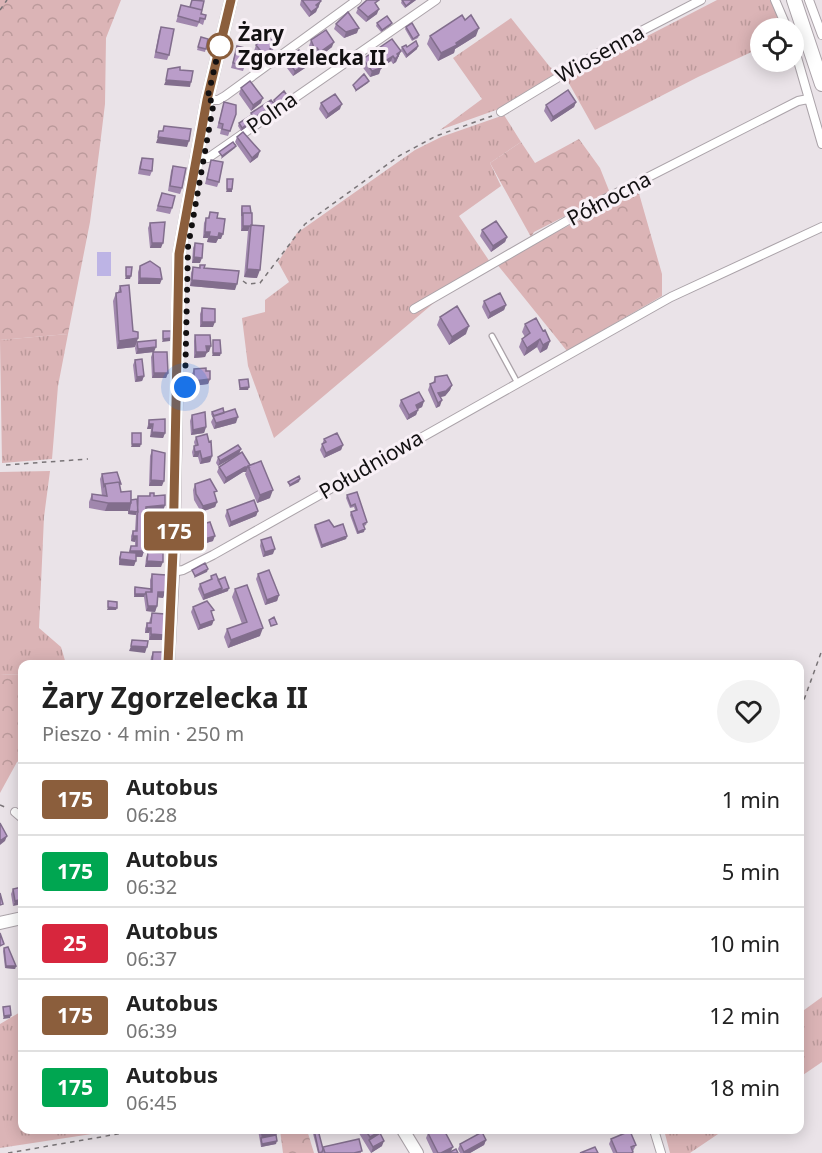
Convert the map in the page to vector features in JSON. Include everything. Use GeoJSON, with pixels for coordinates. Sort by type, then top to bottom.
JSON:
{"type":"FeatureCollection","features":[{"type":"Feature","properties":{"kind":"main road"},"geometry":{"type":"LineString","coordinates":[[794,0],[822,84]]}},
{"type":"Feature","properties":{"kind":"street"},"geometry":{"type":"LineString","coordinates":[[168,660],[173,572],[179,254],[207,100],[231,0]]}},
{"type":"Feature","properties":{"kind":"street"},"geometry":{"type":"LineString","coordinates":[[207,100],[218,100],[225,96],[357,0]]}},
{"type":"Feature","properties":{"kind":"street","name":"Polna"},"geometry":{"type":"LineString","coordinates":[[196,159],[208,158],[436,0]]}},
{"type":"Feature","properties":{"kind":"street","name":"Wiosenna"},"geometry":{"type":"LineString","coordinates":[[501,112],[595,55],[701,0]]}},
{"type":"Feature","properties":{"kind":"street"},"geometry":{"type":"LineString","coordinates":[[775,0],[783,18]]}},
{"type":"Feature","properties":{"kind":"street"},"geometry":{"type":"LineString","coordinates":[[808,0],[822,35]]}},
{"type":"Feature","properties":{"kind":"street"},"geometry":{"type":"LineString","coordinates":[[801,72],[822,144]]}},
{"type":"Feature","properties":{"kind":"street","name":"Północna"},"geometry":{"type":"LineString","coordinates":[[414,309],[603,200],[798,101],[808,99]]}},
{"type":"Feature","properties":{"kind":"street","name":"Południowa"},"geometry":{"type":"LineString","coordinates":[[173,572],[183,570],[213,555],[671,297],[822,227]]}},
{"type":"Feature","properties":{"kind":"street"},"geometry":{"type":"LineString","coordinates":[[0,923],[18,919]]}},
{"type":"Feature","properties":{"kind":"street"},"geometry":{"type":"LineString","coordinates":[[405,1134],[417,1153]]}},
{"type":"Feature","properties":{"kind":"street"},"geometry":{"type":"LineString","coordinates":[[655,1134],[661,1153]]}},
{"type":"Feature","properties":{"kind":"lane"},"geometry":{"type":"LineString","coordinates":[[492,336],[517,382]]}},
{"type":"Feature","properties":{"kind":"path"},"geometry":{"type":"LineString","coordinates":[[0,10],[7,0]]}},
{"type":"Feature","properties":{"kind":"path"},"geometry":{"type":"LineString","coordinates":[[243,280],[247,284],[260,283],[305,224],[399,156],[436,136],[501,112]]}},
{"type":"Feature","properties":{"kind":"path"},"geometry":{"type":"LineString","coordinates":[[6,465],[88,459]]}},
{"type":"Feature","properties":{"kind":"path"},"geometry":{"type":"LineString","coordinates":[[804,700],[822,650]]}},
{"type":"Feature","properties":{"kind":"path"},"geometry":{"type":"LineString","coordinates":[[8,1153],[118,1134]]}},
{"type":"Feature","properties":{"kind":"green space"},"geometry":{"type":"Polygon","coordinates":[[[0,0],[121,0],[106,38],[105,104],[100,145],[90,222],[68,334],[0,340],[0,0]]]}},
{"type":"Feature","properties":{"kind":"green space"},"geometry":{"type":"Polygon","coordinates":[[[717,0],[773,0],[780,18],[750,18],[750,53],[595,130],[566,78],[717,0]]]}},
{"type":"Feature","properties":{"kind":"green space"},"geometry":{"type":"Polygon","coordinates":[[[511,18],[550,67],[558,72],[496,110],[440,130],[482,99],[453,58],[511,18]]]}},
{"type":"Feature","properties":{"kind":"green space"},"geometry":{"type":"Polygon","coordinates":[[[504,115],[521,142],[490,163],[501,186],[459,216],[490,262],[474,269],[274,438],[248,366],[242,318],[265,312],[265,300],[289,282],[278,262],[297,233],[415,150],[441,137],[504,115]]]}},
{"type":"Feature","properties":{"kind":"green space"},"geometry":{"type":"Polygon","coordinates":[[[579,139],[600,168],[610,193],[534,232],[531,237],[490,163],[521,142],[535,163],[579,139]]]}},
{"type":"Feature","properties":{"kind":"green space"},"geometry":{"type":"Polygon","coordinates":[[[638,190],[662,274],[662,296],[567,351],[496,263],[638,190]]]}},
{"type":"Feature","properties":{"kind":"green space"},"geometry":{"type":"Polygon","coordinates":[[[68,334],[58,386],[52,459],[2,463],[0,340],[68,334]]]}},
{"type":"Feature","properties":{"kind":"green space"},"geometry":{"type":"Polygon","coordinates":[[[50,471],[44,517],[39,628],[61,647],[65,660],[18,660],[18,675],[0,674],[0,472],[50,471]]]}},
{"type":"Feature","properties":{"kind":"green space"},"geometry":{"type":"Polygon","coordinates":[[[0,674],[18,675],[18,761],[0,793],[0,674]]]}},
{"type":"Feature","properties":{"kind":"green space"},"geometry":{"type":"Polygon","coordinates":[[[822,997],[822,1062],[804,1074],[804,1010],[822,997]]]}},
{"type":"Feature","properties":{"kind":"green space"},"geometry":{"type":"Polygon","coordinates":[[[18,1013],[18,1134],[92,1134],[0,1148],[0,1024],[18,1013]]]}},
{"type":"Feature","properties":{"kind":"green space"},"geometry":{"type":"Polygon","coordinates":[[[281,1134],[308,1134],[314,1153],[283,1153],[281,1134]]]}},
{"type":"Feature","properties":{"kind":"green space"},"geometry":{"type":"Polygon","coordinates":[[[665,1134],[718,1134],[690,1153],[670,1153],[665,1134]]]}},
{"type":"Feature","properties":{"kind":"shaded area"},"geometry":{"type":"Polygon","coordinates":[[[97,252],[111,252],[111,276],[97,276],[97,252]]]}},
{"type":"Feature","properties":{"kind":"building"},"geometry":{"type":"Polygon","coordinates":[[[192,0],[204,1],[202,10],[190,7],[192,0]]]}},
{"type":"Feature","properties":{"kind":"building"},"geometry":{"type":"Polygon","coordinates":[[[302,0],[321,1],[316,5],[318,7],[311,12],[302,0]]]}},
{"type":"Feature","properties":{"kind":"building"},"geometry":{"type":"Polygon","coordinates":[[[367,0],[379,0],[375,3],[379,9],[368,17],[358,8],[367,0]]]}},
{"type":"Feature","properties":{"kind":"building"},"geometry":{"type":"Polygon","coordinates":[[[402,0],[413,0],[406,6],[402,0]]]}},
{"type":"Feature","properties":{"kind":"building"},"geometry":{"type":"Polygon","coordinates":[[[181,5],[202,10],[201,14],[206,15],[205,19],[200,18],[199,22],[178,16],[181,5]]]}},
{"type":"Feature","properties":{"kind":"building"},"geometry":{"type":"Polygon","coordinates":[[[348,12],[359,28],[346,32],[336,24],[348,12]]]}},
{"type":"Feature","properties":{"kind":"building"},"geometry":{"type":"Polygon","coordinates":[[[462,15],[465,20],[471,15],[479,28],[456,43],[457,45],[441,53],[430,36],[462,15]]]}},
{"type":"Feature","properties":{"kind":"building"},"geometry":{"type":"Polygon","coordinates":[[[387,16],[392,23],[382,30],[377,23],[387,16]]]}},
{"type":"Feature","properties":{"kind":"building"},"geometry":{"type":"Polygon","coordinates":[[[412,23],[419,35],[413,39],[406,27],[412,23]]]}},
{"type":"Feature","properties":{"kind":"building"},"geometry":{"type":"Polygon","coordinates":[[[161,27],[174,29],[169,55],[156,52],[161,27]]]}},
{"type":"Feature","properties":{"kind":"building"},"geometry":{"type":"Polygon","coordinates":[[[326,30],[334,42],[320,52],[317,48],[315,50],[311,40],[326,30]]]}},
{"type":"Feature","properties":{"kind":"building"},"geometry":{"type":"Polygon","coordinates":[[[267,34],[275,45],[270,49],[273,53],[266,58],[256,45],[267,34]]]}},
{"type":"Feature","properties":{"kind":"building"},"geometry":{"type":"Polygon","coordinates":[[[201,37],[208,39],[206,49],[198,47],[201,37]]]}},
{"type":"Feature","properties":{"kind":"building"},"geometry":{"type":"Polygon","coordinates":[[[392,39],[401,51],[397,54],[398,56],[395,59],[393,56],[379,65],[381,68],[372,71],[363,59],[392,39]]]}},
{"type":"Feature","properties":{"kind":"building"},"geometry":{"type":"Polygon","coordinates":[[[416,41],[418,46],[407,55],[402,47],[406,45],[407,47],[416,41]]]}},
{"type":"Feature","properties":{"kind":"building"},"geometry":{"type":"Polygon","coordinates":[[[237,46],[249,49],[245,65],[233,63],[237,46]]]}},
{"type":"Feature","properties":{"kind":"building"},"geometry":{"type":"Polygon","coordinates":[[[299,50],[308,59],[307,63],[295,71],[286,58],[299,50]]]}},
{"type":"Feature","properties":{"kind":"building"},"geometry":{"type":"Polygon","coordinates":[[[180,67],[180,70],[193,71],[191,82],[166,80],[168,69],[180,67]]]}},
{"type":"Feature","properties":{"kind":"building"},"geometry":{"type":"Polygon","coordinates":[[[364,74],[369,81],[356,90],[353,85],[364,74]]]}},
{"type":"Feature","properties":{"kind":"building"},"geometry":{"type":"Polygon","coordinates":[[[250,81],[263,98],[253,105],[241,88],[250,81]]]}},
{"type":"Feature","properties":{"kind":"building"},"geometry":{"type":"Polygon","coordinates":[[[568,90],[576,102],[553,117],[546,105],[568,90]]]}},
{"type":"Feature","properties":{"kind":"building"},"geometry":{"type":"Polygon","coordinates":[[[284,91],[288,97],[277,104],[274,100],[284,91]]]}},
{"type":"Feature","properties":{"kind":"building"},"geometry":{"type":"Polygon","coordinates":[[[335,94],[342,104],[328,114],[321,103],[335,94]]]}},
{"type":"Feature","properties":{"kind":"building"},"geometry":{"type":"Polygon","coordinates":[[[271,100],[274,104],[254,118],[251,113],[271,100]]]}},
{"type":"Feature","properties":{"kind":"building"},"geometry":{"type":"Polygon","coordinates":[[[224,102],[236,105],[236,114],[230,131],[222,129],[223,124],[219,123],[224,102]]]}},
{"type":"Feature","properties":{"kind":"building"},"geometry":{"type":"Polygon","coordinates":[[[250,116],[253,120],[242,128],[239,123],[250,116]]]}},
{"type":"Feature","properties":{"kind":"building"},"geometry":{"type":"Polygon","coordinates":[[[164,126],[191,129],[189,141],[158,137],[159,131],[163,131],[164,126]]]}},
{"type":"Feature","properties":{"kind":"building"},"geometry":{"type":"Polygon","coordinates":[[[243,132],[260,151],[252,158],[237,137],[243,132]]]}},
{"type":"Feature","properties":{"kind":"building"},"geometry":{"type":"Polygon","coordinates":[[[233,142],[236,146],[222,156],[219,152],[233,142]]]}},
{"type":"Feature","properties":{"kind":"building"},"geometry":{"type":"Polygon","coordinates":[[[142,158],[153,159],[152,171],[140,169],[142,158]]]}},
{"type":"Feature","properties":{"kind":"building"},"geometry":{"type":"Polygon","coordinates":[[[211,160],[223,162],[219,182],[207,179],[211,160]]]}},
{"type":"Feature","properties":{"kind":"building"},"geometry":{"type":"Polygon","coordinates":[[[173,166],[186,168],[182,188],[170,186],[173,166]]]}},
{"type":"Feature","properties":{"kind":"building"},"geometry":{"type":"Polygon","coordinates":[[[227,179],[233,179],[232,189],[227,189],[227,179]]]}},
{"type":"Feature","properties":{"kind":"building"},"geometry":{"type":"Polygon","coordinates":[[[162,193],[175,196],[172,208],[158,206],[162,193]]]}},
{"type":"Feature","properties":{"kind":"building"},"geometry":{"type":"Polygon","coordinates":[[[242,206],[250,206],[251,213],[243,213],[242,216],[242,206]]]}},
{"type":"Feature","properties":{"kind":"building"},"geometry":{"type":"Polygon","coordinates":[[[210,212],[218,213],[217,218],[225,219],[223,234],[219,233],[218,237],[209,236],[210,232],[205,232],[206,218],[209,218],[210,212]]]}},
{"type":"Feature","properties":{"kind":"building"},"geometry":{"type":"Polygon","coordinates":[[[243,213],[252,213],[251,226],[243,226],[243,213]]]}},
{"type":"Feature","properties":{"kind":"building"},"geometry":{"type":"Polygon","coordinates":[[[496,221],[507,237],[493,246],[482,230],[496,221]]]}},
{"type":"Feature","properties":{"kind":"building"},"geometry":{"type":"Polygon","coordinates":[[[165,222],[163,243],[152,243],[150,223],[165,222]]]}},
{"type":"Feature","properties":{"kind":"building"},"geometry":{"type":"Polygon","coordinates":[[[251,225],[264,226],[260,270],[247,269],[251,225]]]}},
{"type":"Feature","properties":{"kind":"building"},"geometry":{"type":"Polygon","coordinates":[[[195,243],[203,244],[202,258],[194,257],[195,243]]]}},
{"type":"Feature","properties":{"kind":"building"},"geometry":{"type":"Polygon","coordinates":[[[150,261],[160,268],[162,279],[140,278],[140,266],[150,261]]]}},
{"type":"Feature","properties":{"kind":"building"},"geometry":{"type":"Polygon","coordinates":[[[200,265],[205,265],[204,268],[239,271],[237,284],[192,280],[193,267],[200,268],[200,265]]]}},
{"type":"Feature","properties":{"kind":"building"},"geometry":{"type":"Polygon","coordinates":[[[126,267],[132,267],[131,276],[126,276],[126,267]]]}},
{"type":"Feature","properties":{"kind":"building"},"geometry":{"type":"Polygon","coordinates":[[[129,285],[133,331],[138,332],[138,338],[119,341],[116,293],[121,292],[120,286],[129,285]]]}},
{"type":"Feature","properties":{"kind":"building"},"geometry":{"type":"Polygon","coordinates":[[[500,293],[506,305],[490,313],[484,301],[500,293]]]}},
{"type":"Feature","properties":{"kind":"building"},"geometry":{"type":"Polygon","coordinates":[[[457,306],[469,326],[452,337],[440,317],[457,306]]]}},
{"type":"Feature","properties":{"kind":"building"},"geometry":{"type":"Polygon","coordinates":[[[202,308],[215,309],[215,322],[202,322],[202,308]]]}},
{"type":"Feature","properties":{"kind":"building"},"geometry":{"type":"Polygon","coordinates":[[[536,318],[550,341],[543,345],[540,339],[527,348],[522,339],[530,333],[525,324],[536,318]]]}},
{"type":"Feature","properties":{"kind":"building"},"geometry":{"type":"Polygon","coordinates":[[[163,331],[171,331],[171,338],[163,339],[163,331]]]}},
{"type":"Feature","properties":{"kind":"building"},"geometry":{"type":"Polygon","coordinates":[[[195,335],[210,335],[211,346],[206,346],[207,352],[196,352],[195,335]]]}},
{"type":"Feature","properties":{"kind":"building"},"geometry":{"type":"Polygon","coordinates":[[[156,340],[156,347],[138,349],[137,342],[156,340]]]}},
{"type":"Feature","properties":{"kind":"building"},"geometry":{"type":"Polygon","coordinates":[[[213,340],[220,340],[221,353],[213,353],[213,340]]]}},
{"type":"Feature","properties":{"kind":"building"},"geometry":{"type":"Polygon","coordinates":[[[153,352],[167,352],[168,373],[154,373],[153,352]]]}},
{"type":"Feature","properties":{"kind":"building"},"geometry":{"type":"Polygon","coordinates":[[[142,359],[144,376],[137,377],[135,360],[142,359]]]}},
{"type":"Feature","properties":{"kind":"building"},"geometry":{"type":"Polygon","coordinates":[[[206,368],[206,371],[210,371],[210,379],[194,381],[194,369],[206,368]]]}},
{"type":"Feature","properties":{"kind":"building"},"geometry":{"type":"Polygon","coordinates":[[[447,375],[452,385],[446,391],[438,393],[442,400],[438,403],[430,384],[435,382],[435,377],[447,375]]]}},
{"type":"Feature","properties":{"kind":"building"},"geometry":{"type":"Polygon","coordinates":[[[248,379],[249,387],[240,388],[239,380],[248,379]]]}},
{"type":"Feature","properties":{"kind":"building"},"geometry":{"type":"Polygon","coordinates":[[[419,392],[424,401],[416,405],[418,410],[409,415],[401,400],[419,392]]]}},
{"type":"Feature","properties":{"kind":"building"},"geometry":{"type":"Polygon","coordinates":[[[223,408],[224,413],[214,416],[212,412],[223,408]]]}},
{"type":"Feature","properties":{"kind":"building"},"geometry":{"type":"Polygon","coordinates":[[[235,409],[238,417],[216,423],[213,416],[235,409]]]}},
{"type":"Feature","properties":{"kind":"building"},"geometry":{"type":"Polygon","coordinates":[[[205,412],[206,427],[193,430],[192,415],[205,412]]]}},
{"type":"Feature","properties":{"kind":"building"},"geometry":{"type":"Polygon","coordinates":[[[165,419],[165,433],[152,432],[153,424],[149,424],[149,420],[165,419]]]}},
{"type":"Feature","properties":{"kind":"building"},"geometry":{"type":"Polygon","coordinates":[[[132,433],[141,433],[141,444],[132,444],[132,433]]]}},
{"type":"Feature","properties":{"kind":"building"},"geometry":{"type":"Polygon","coordinates":[[[337,433],[343,445],[326,453],[322,444],[326,442],[324,439],[337,433]]]}},
{"type":"Feature","properties":{"kind":"building"},"geometry":{"type":"Polygon","coordinates":[[[207,434],[209,442],[211,441],[212,456],[202,459],[200,451],[195,452],[194,446],[198,445],[196,437],[207,434]]]}},
{"type":"Feature","properties":{"kind":"building"},"geometry":{"type":"Polygon","coordinates":[[[238,445],[241,449],[220,461],[218,457],[238,445]]]}},
{"type":"Feature","properties":{"kind":"building"},"geometry":{"type":"Polygon","coordinates":[[[152,450],[165,453],[164,481],[151,480],[152,450]]]}},
{"type":"Feature","properties":{"kind":"building"},"geometry":{"type":"Polygon","coordinates":[[[242,452],[249,467],[226,478],[219,467],[242,452]]]}},
{"type":"Feature","properties":{"kind":"building"},"geometry":{"type":"Polygon","coordinates":[[[261,461],[273,490],[260,495],[248,466],[261,461]]]}},
{"type":"Feature","properties":{"kind":"building"},"geometry":{"type":"Polygon","coordinates":[[[117,472],[121,484],[119,482],[104,486],[102,474],[117,472]]]}},
{"type":"Feature","properties":{"kind":"building"},"geometry":{"type":"Polygon","coordinates":[[[299,476],[300,479],[290,485],[288,482],[299,476]]]}},
{"type":"Feature","properties":{"kind":"building"},"geometry":{"type":"Polygon","coordinates":[[[210,479],[217,491],[214,492],[217,502],[203,506],[196,494],[195,484],[210,479]]]}},
{"type":"Feature","properties":{"kind":"building"},"geometry":{"type":"Polygon","coordinates":[[[119,482],[121,492],[131,491],[131,503],[92,500],[92,494],[107,496],[105,484],[119,482]]]}},
{"type":"Feature","properties":{"kind":"building"},"geometry":{"type":"Polygon","coordinates":[[[357,492],[367,522],[363,524],[365,529],[358,532],[351,512],[357,510],[355,504],[351,506],[347,495],[357,492]]]}},
{"type":"Feature","properties":{"kind":"building"},"geometry":{"type":"Polygon","coordinates":[[[150,493],[154,493],[154,496],[165,495],[165,505],[146,507],[144,551],[130,551],[131,546],[137,546],[137,536],[133,536],[133,531],[137,531],[138,496],[150,496],[150,493]]]}},
{"type":"Feature","properties":{"kind":"building"},"geometry":{"type":"Polygon","coordinates":[[[137,499],[138,512],[129,511],[131,500],[137,499]]]}},
{"type":"Feature","properties":{"kind":"building"},"geometry":{"type":"Polygon","coordinates":[[[254,500],[258,511],[231,522],[227,510],[254,500]]]}},
{"type":"Feature","properties":{"kind":"building"},"geometry":{"type":"Polygon","coordinates":[[[152,518],[165,519],[164,541],[151,541],[152,518]]]}},
{"type":"Feature","properties":{"kind":"building"},"geometry":{"type":"Polygon","coordinates":[[[329,520],[334,527],[343,524],[347,536],[322,545],[315,525],[329,520]]]}},
{"type":"Feature","properties":{"kind":"building"},"geometry":{"type":"Polygon","coordinates":[[[210,522],[215,536],[197,541],[193,527],[210,522]]]}},
{"type":"Feature","properties":{"kind":"building"},"geometry":{"type":"Polygon","coordinates":[[[271,537],[275,549],[265,552],[261,540],[271,537]]]}},
{"type":"Feature","properties":{"kind":"building"},"geometry":{"type":"Polygon","coordinates":[[[121,552],[136,553],[136,561],[120,559],[121,552]]]}},
{"type":"Feature","properties":{"kind":"building"},"geometry":{"type":"Polygon","coordinates":[[[148,552],[163,553],[163,562],[147,561],[148,552]]]}},
{"type":"Feature","properties":{"kind":"building"},"geometry":{"type":"Polygon","coordinates":[[[205,563],[208,569],[195,576],[192,570],[205,563]]]}},
{"type":"Feature","properties":{"kind":"building"},"geometry":{"type":"Polygon","coordinates":[[[269,570],[279,595],[267,600],[258,574],[269,570]]]}},
{"type":"Feature","properties":{"kind":"building"},"geometry":{"type":"Polygon","coordinates":[[[152,574],[166,575],[165,592],[158,592],[157,606],[148,606],[146,592],[152,592],[152,574]]]}},
{"type":"Feature","properties":{"kind":"building"},"geometry":{"type":"Polygon","coordinates":[[[216,574],[222,588],[204,595],[200,584],[212,579],[211,576],[216,574]]]}},
{"type":"Feature","properties":{"kind":"building"},"geometry":{"type":"Polygon","coordinates":[[[225,577],[229,588],[221,591],[218,580],[225,577]]]}},
{"type":"Feature","properties":{"kind":"building"},"geometry":{"type":"Polygon","coordinates":[[[247,585],[263,628],[231,640],[227,629],[247,622],[235,589],[247,585]]]}},
{"type":"Feature","properties":{"kind":"building"},"geometry":{"type":"Polygon","coordinates":[[[135,587],[151,589],[151,592],[135,594],[135,587]]]}},
{"type":"Feature","properties":{"kind":"building"},"geometry":{"type":"Polygon","coordinates":[[[108,601],[117,602],[117,608],[108,607],[108,601]]]}},
{"type":"Feature","properties":{"kind":"building"},"geometry":{"type":"Polygon","coordinates":[[[207,601],[214,610],[211,611],[214,620],[200,625],[193,607],[207,601]]]}},
{"type":"Feature","properties":{"kind":"building"},"geometry":{"type":"Polygon","coordinates":[[[152,613],[165,614],[164,635],[151,634],[151,628],[147,628],[147,623],[151,623],[152,613]]]}},
{"type":"Feature","properties":{"kind":"building"},"geometry":{"type":"Polygon","coordinates":[[[274,617],[277,624],[271,626],[269,620],[274,617]]]}},
{"type":"Feature","properties":{"kind":"building"},"geometry":{"type":"Polygon","coordinates":[[[132,640],[148,641],[147,647],[131,646],[132,640]]]}},
{"type":"Feature","properties":{"kind":"building"},"geometry":{"type":"Polygon","coordinates":[[[153,652],[163,652],[163,660],[152,660],[153,652]]]}},
{"type":"Feature","properties":{"kind":"building"},"geometry":{"type":"Polygon","coordinates":[[[0,823],[7,836],[0,841],[0,823]]]}},
{"type":"Feature","properties":{"kind":"building"},"geometry":{"type":"Polygon","coordinates":[[[18,888],[18,900],[15,901],[13,889],[18,888]]]}},
{"type":"Feature","properties":{"kind":"building"},"geometry":{"type":"Polygon","coordinates":[[[0,933],[4,944],[0,946],[0,933]]]}},
{"type":"Feature","properties":{"kind":"building"},"geometry":{"type":"Polygon","coordinates":[[[8,947],[16,966],[6,966],[4,948],[8,947]]]}},
{"type":"Feature","properties":{"kind":"building"},"geometry":{"type":"Polygon","coordinates":[[[10,1006],[11,1015],[4,1016],[3,1007],[10,1006]]]}},
{"type":"Feature","properties":{"kind":"building"},"geometry":{"type":"Polygon","coordinates":[[[315,1134],[319,1134],[323,1149],[319,1153],[315,1134]]]}},
{"type":"Feature","properties":{"kind":"building"},"geometry":{"type":"Polygon","coordinates":[[[380,1134],[384,1141],[373,1147],[369,1140],[380,1134]]]}},
{"type":"Feature","properties":{"kind":"building"},"geometry":{"type":"Polygon","coordinates":[[[428,1134],[446,1134],[453,1147],[438,1153],[428,1134]]]}},
{"type":"Feature","properties":{"kind":"building"},"geometry":{"type":"Polygon","coordinates":[[[478,1134],[483,1134],[486,1140],[464,1152],[460,1144],[478,1134]]]}},
{"type":"Feature","properties":{"kind":"building"},"geometry":{"type":"Polygon","coordinates":[[[623,1134],[631,1134],[636,1145],[631,1147],[633,1152],[631,1153],[617,1153],[611,1139],[623,1134]]]}},
{"type":"Feature","properties":{"kind":"building"},"geometry":{"type":"Polygon","coordinates":[[[276,1135],[277,1141],[262,1144],[261,1138],[276,1135]]]}},
{"type":"Feature","properties":{"kind":"building"},"geometry":{"type":"Polygon","coordinates":[[[359,1139],[362,1151],[354,1153],[325,1153],[323,1147],[359,1139]]]}},
{"type":"Feature","properties":{"kind":"building"},"geometry":{"type":"Polygon","coordinates":[[[595,1147],[598,1153],[580,1153],[595,1147]]]}},
{"type":"Feature","properties":{"kind":"bus line","name":"175"},"geometry":{"type":"LineString","coordinates":[[168,660],[173,572],[179,254],[207,100],[231,0]]}},
{"type":"Feature","properties":{"kind":"place","name":"Żary Zgorzelecka II"},"geometry":{"type":"Point","coordinates":[220,46]}},
{"type":"Feature","properties":{"kind":"route"},"geometry":{"type":"LineString","coordinates":[[185,387],[185,278],[188,247],[214,101],[207,100],[221,40],[220,46]]}}]}
